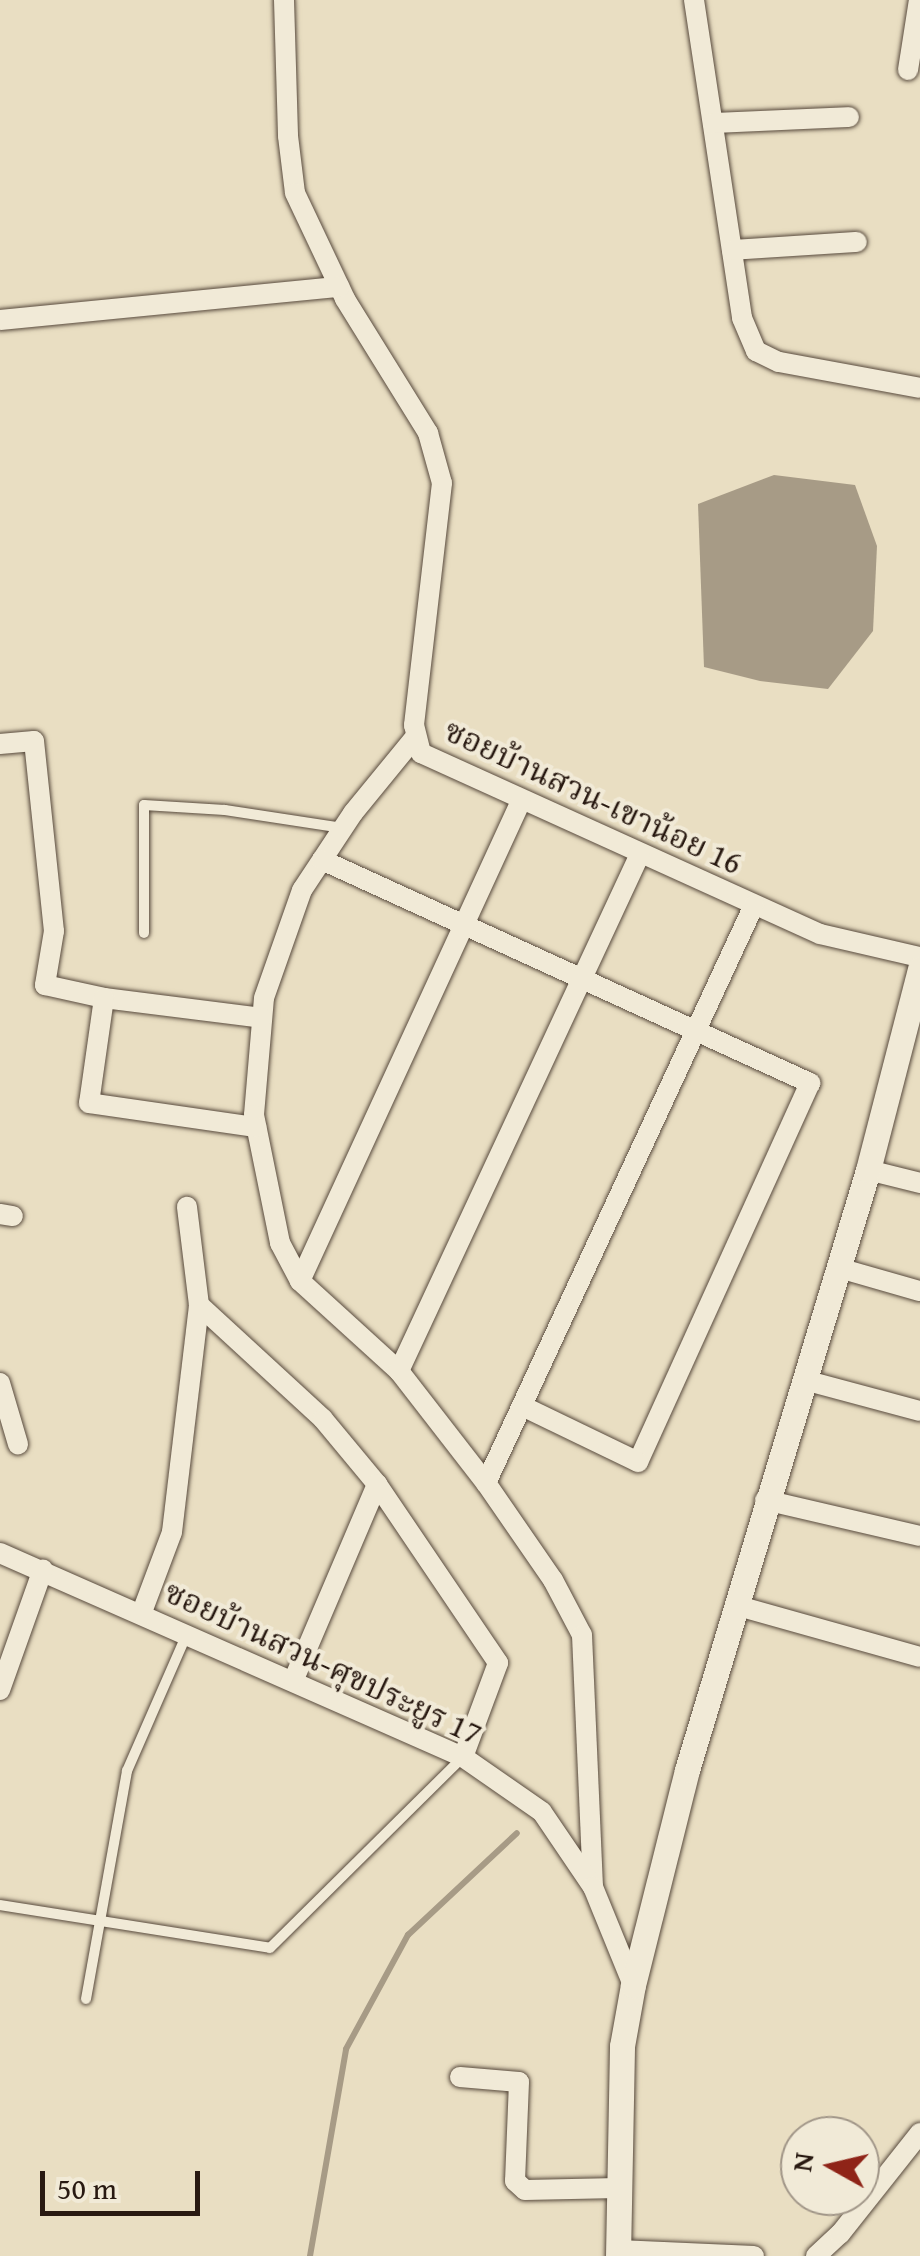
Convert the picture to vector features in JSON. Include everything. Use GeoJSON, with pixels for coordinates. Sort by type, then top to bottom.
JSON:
{"type":"FeatureCollection","features":[{"type":"Feature","properties":{"kind":"street","name":"ซอยบ้านสวน-เขาน้อย 16"},"geometry":{"type":"LineString","coordinates":[[284,0],[288,136],[295,193],[339,288],[428,433],[442,484],[440,537],[414,725],[421,754],[820,934],[920,957]]}},
{"type":"Feature","properties":{"kind":"street"},"geometry":{"type":"LineString","coordinates":[[694,0],[742,318],[756,351],[778,362],[920,388]]}},
{"type":"Feature","properties":{"kind":"street"},"geometry":{"type":"LineString","coordinates":[[908,70],[920,0]]}},
{"type":"Feature","properties":{"kind":"street"},"geometry":{"type":"LineString","coordinates":[[713,123],[849,117]]}},
{"type":"Feature","properties":{"kind":"street"},"geometry":{"type":"LineString","coordinates":[[732,250],[857,242]]}},
{"type":"Feature","properties":{"kind":"street"},"geometry":{"type":"LineString","coordinates":[[0,320],[339,288]]}},
{"type":"Feature","properties":{"kind":"street"},"geometry":{"type":"LineString","coordinates":[[416,736],[344,828],[302,890],[264,998],[256,1127],[280,1244],[300,1281],[399,1371],[486,1484],[552,1580],[582,1635],[593,1887]]}},
{"type":"Feature","properties":{"kind":"street"},"geometry":{"type":"LineString","coordinates":[[0,744],[34,741],[54,930],[45,986],[104,998],[262,1018]]}},
{"type":"Feature","properties":{"kind":"street"},"geometry":{"type":"LineString","coordinates":[[300,1281],[521,800]]}},
{"type":"Feature","properties":{"kind":"street"},"geometry":{"type":"LineString","coordinates":[[399,1371],[640,854]]}},
{"type":"Feature","properties":{"kind":"street"},"geometry":{"type":"LineString","coordinates":[[322,860],[810,1082],[638,1462],[522,1406]]}},
{"type":"Feature","properties":{"kind":"street"},"geometry":{"type":"LineString","coordinates":[[486,1484],[754,905]]}},
{"type":"Feature","properties":{"kind":"street"},"geometry":{"type":"LineString","coordinates":[[754,2256],[618,2253],[622,2046],[633,1985],[687,1770],[868,1170],[910,1049],[920,970]]}},
{"type":"Feature","properties":{"kind":"street"},"geometry":{"type":"LineString","coordinates":[[104,998],[89,1103],[256,1127]]}},
{"type":"Feature","properties":{"kind":"street"},"geometry":{"type":"LineString","coordinates":[[868,1170],[920,1182]]}},
{"type":"Feature","properties":{"kind":"street"},"geometry":{"type":"LineString","coordinates":[[142,1612],[172,1532],[199,1305],[187,1207]]}},
{"type":"Feature","properties":{"kind":"street"},"geometry":{"type":"LineString","coordinates":[[838,1268],[920,1291]]}},
{"type":"Feature","properties":{"kind":"street"},"geometry":{"type":"LineString","coordinates":[[199,1305],[323,1420],[378,1484],[498,1663],[463,1757]]}},
{"type":"Feature","properties":{"kind":"street"},"geometry":{"type":"LineString","coordinates":[[804,1380],[920,1411]]}},
{"type":"Feature","properties":{"kind":"street"},"geometry":{"type":"LineString","coordinates":[[0,1382],[18,1444]]}},
{"type":"Feature","properties":{"kind":"street"},"geometry":{"type":"LineString","coordinates":[[294,1679],[378,1484]]}},
{"type":"Feature","properties":{"kind":"street"},"geometry":{"type":"LineString","coordinates":[[766,1500],[920,1536]]}},
{"type":"Feature","properties":{"kind":"street","name":"ซอยบ้านสวน-ศุขประยูร 17"},"geometry":{"type":"LineString","coordinates":[[0,1554],[142,1612],[463,1757],[542,1812],[593,1887],[633,1985]]}},
{"type":"Feature","properties":{"kind":"street"},"geometry":{"type":"LineString","coordinates":[[0,1690],[43,1569]]}},
{"type":"Feature","properties":{"kind":"street"},"geometry":{"type":"LineString","coordinates":[[735,1605],[920,1657]]}},
{"type":"Feature","properties":{"kind":"street"},"geometry":{"type":"LineString","coordinates":[[460,2076],[519,2082],[515,2181],[525,2190],[618,2188]]}},
{"type":"Feature","properties":{"kind":"street"},"geometry":{"type":"LineString","coordinates":[[816,2256],[840,2234],[920,2133]]}},
{"type":"Feature","properties":{"kind":"lane"},"geometry":{"type":"LineString","coordinates":[[144,933],[144,805],[226,810],[344,828]]}},
{"type":"Feature","properties":{"kind":"lane"},"geometry":{"type":"LineString","coordinates":[[86,1999],[127,1771],[187,1632]]}},
{"type":"Feature","properties":{"kind":"lane"},"geometry":{"type":"LineString","coordinates":[[0,1905],[270,1948],[463,1757]]}},
{"type":"Feature","properties":{"kind":"shaded area"},"geometry":{"type":"Polygon","coordinates":[[[774,475],[855,485],[877,546],[873,631],[828,689],[760,681],[704,667],[698,504],[774,475]]]}},
{"type":"Feature","properties":{"kind":"waterway"},"geometry":{"type":"LineString","coordinates":[[310,2256],[346,2049],[408,1935],[517,1833]]}}]}
